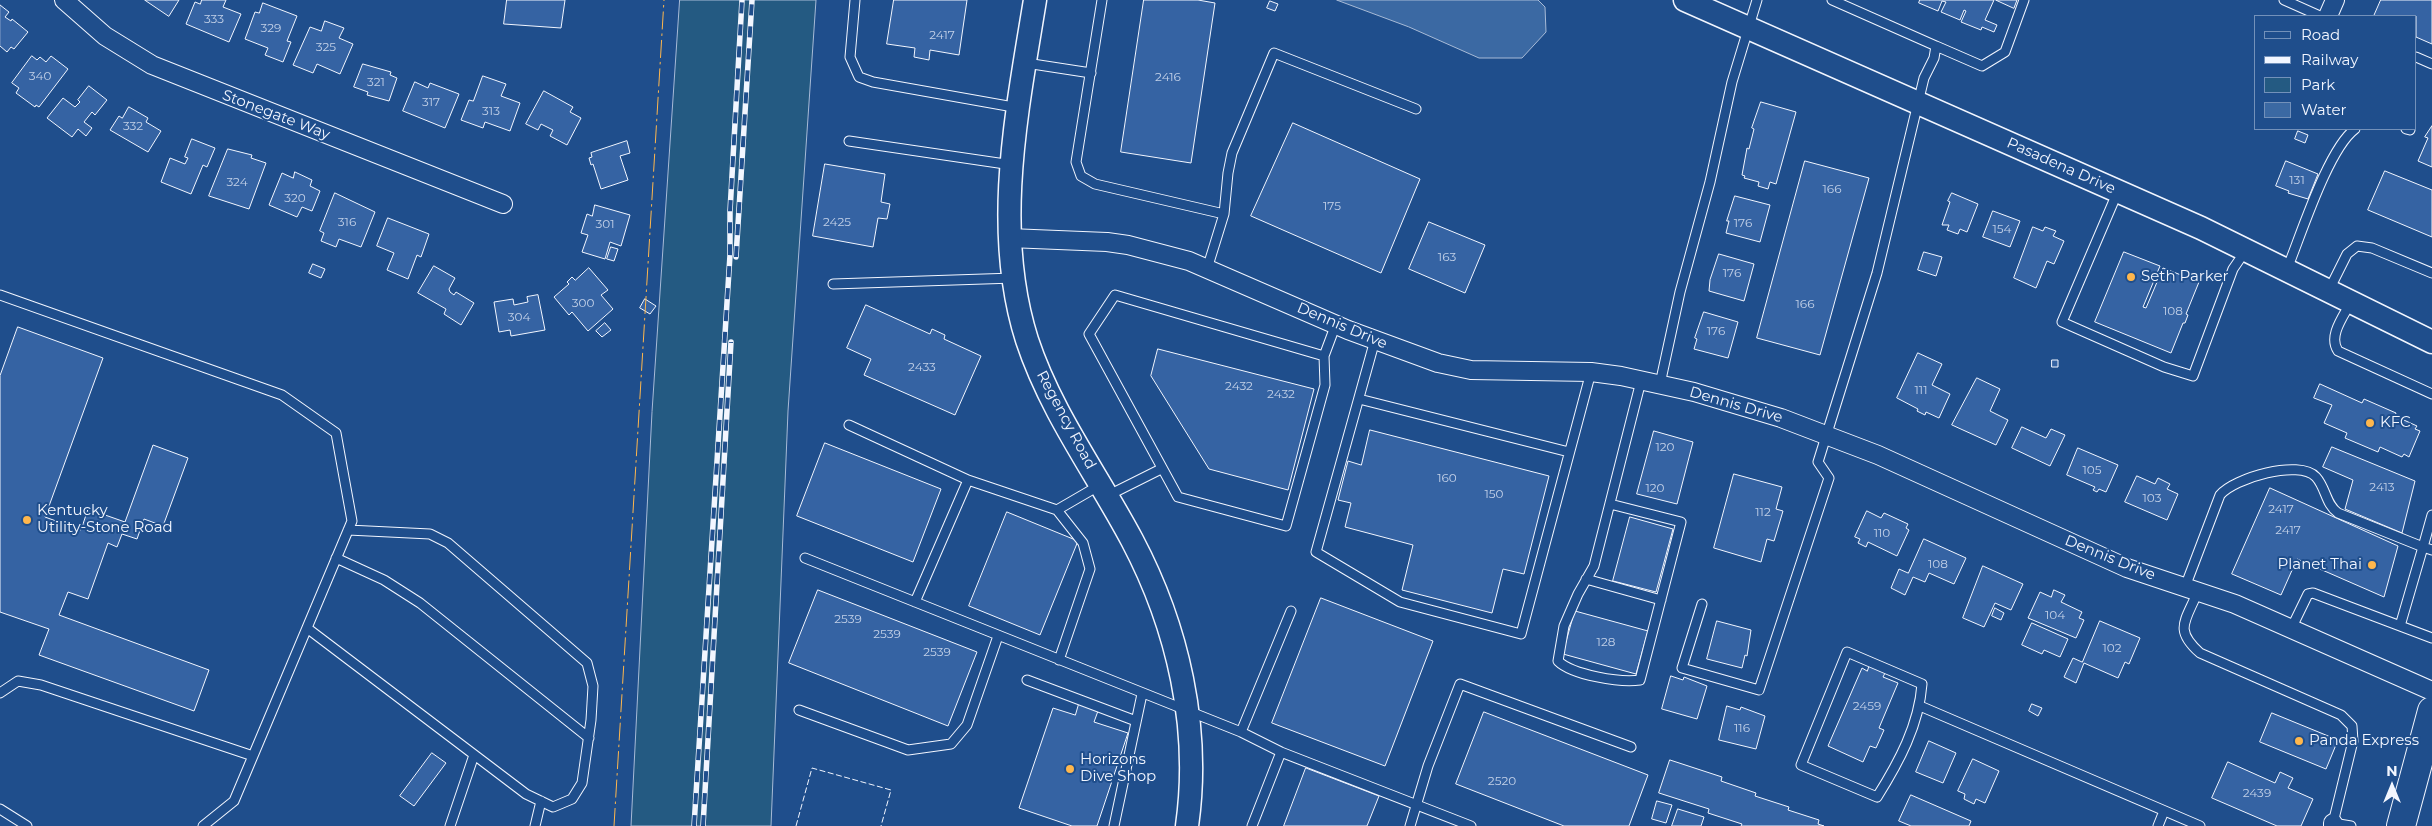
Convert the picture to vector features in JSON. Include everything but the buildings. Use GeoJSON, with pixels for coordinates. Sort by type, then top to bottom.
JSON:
{"type":"FeatureCollection","features":[{"type":"Feature","properties":{"kind":"main road"},"geometry":{"type":"LineString","coordinates":[[2401,826],[2432,711]]}},
{"type":"Feature","properties":{"kind":"street","name":"Stonegate Way"},"geometry":{"type":"LineString","coordinates":[[64,0],[105,36],[152,65],[502,204]]}},
{"type":"Feature","properties":{"kind":"street","name":"Regency Road"},"geometry":{"type":"LineString","coordinates":[[1035,0],[1012,165],[1009,238],[1014,278],[1027,339],[1044,383],[1132,540],[1162,606],[1182,674],[1188,712],[1190,789],[1187,826]]}},
{"type":"Feature","properties":{"kind":"street","name":"Pasadena Drive"},"geometry":{"type":"LineString","coordinates":[[1685,0],[2118,191],[2287,269],[2432,342]]}},
{"type":"Feature","properties":{"kind":"street"},"geometry":{"type":"LineString","coordinates":[[2328,15],[2335,0]]}},
{"type":"Feature","properties":{"kind":"street","name":"Dennis Drive"},"geometry":{"type":"LineString","coordinates":[[1009,238],[1107,242],[1128,245],[1189,261],[1375,340],[1438,363],[1471,370],[1590,372],[1660,384],[1694,392],[1826,434],[1878,455],[2127,568],[2235,604],[2432,691]]}},
{"type":"Feature","properties":{"kind":"lane"},"geometry":{"type":"LineString","coordinates":[[854,0],[850,57],[859,77],[873,82],[1019,108]]}},
{"type":"Feature","properties":{"kind":"lane"},"geometry":{"type":"LineString","coordinates":[[1102,0],[1076,162],[1081,176],[1096,184],[1224,214]]}},
{"type":"Feature","properties":{"kind":"lane"},"geometry":{"type":"LineString","coordinates":[[1660,384],[1680,292],[1710,182],[1732,82],[1757,0]]}},
{"type":"Feature","properties":{"kind":"lane"},"geometry":{"type":"LineString","coordinates":[[1832,0],[1982,66],[2005,52],[2024,0]]}},
{"type":"Feature","properties":{"kind":"lane"},"geometry":{"type":"LineString","coordinates":[[2284,0],[2318,15]]}},
{"type":"Feature","properties":{"kind":"lane"},"geometry":{"type":"LineString","coordinates":[[1702,604],[1682,668],[1759,690],[1829,478],[1818,462],[1877,273],[1924,78],[1934,58],[1936,46]]}},
{"type":"Feature","properties":{"kind":"lane"},"geometry":{"type":"LineString","coordinates":[[1208,269],[1224,214],[1232,153],[1274,53],[1416,110]]}},
{"type":"Feature","properties":{"kind":"lane"},"geometry":{"type":"LineString","coordinates":[[2417,57],[2432,64]]}},
{"type":"Feature","properties":{"kind":"lane"},"geometry":{"type":"LineString","coordinates":[[1026,62],[1091,73]]}},
{"type":"Feature","properties":{"kind":"lane"},"geometry":{"type":"LineString","coordinates":[[2287,269],[2341,141],[2354,130]]}},
{"type":"Feature","properties":{"kind":"lane"},"geometry":{"type":"LineString","coordinates":[[849,141],[1012,165]]}},
{"type":"Feature","properties":{"kind":"lane"},"geometry":{"type":"LineString","coordinates":[[2118,191],[2062,322],[2164,367],[2193,376],[2233,269],[2246,250]]}},
{"type":"Feature","properties":{"kind":"lane"},"geometry":{"type":"LineString","coordinates":[[2328,290],[2347,254],[2357,246],[2372,248],[2432,274]]}},
{"type":"Feature","properties":{"kind":"lane"},"geometry":{"type":"LineString","coordinates":[[833,284],[1014,278]]}},
{"type":"Feature","properties":{"kind":"lane"},"geometry":{"type":"LineString","coordinates":[[0,295],[282,395],[336,433],[352,521],[234,801],[203,826]]}},
{"type":"Feature","properties":{"kind":"lane"},"geometry":{"type":"LineString","coordinates":[[1324,356],[1116,295],[1089,334],[1160,469],[1178,497],[1286,526],[1325,385],[1324,356],[1336,324]]}},
{"type":"Feature","properties":{"kind":"lane"},"geometry":{"type":"LineString","coordinates":[[2351,301],[2334,337],[2333,344],[2338,351],[2432,394]]}},
{"type":"Feature","properties":{"kind":"lane"},"geometry":{"type":"LineString","coordinates":[[1375,340],[1316,552],[1400,602],[1521,634],[1590,372]]}},
{"type":"Feature","properties":{"kind":"lane"},"geometry":{"type":"LineString","coordinates":[[1610,504],[1681,522],[1640,680],[1627,682],[1569,669],[1558,660],[1564,626],[1594,566],[1641,381]]}},
{"type":"Feature","properties":{"kind":"lane"},"geometry":{"type":"LineString","coordinates":[[1359,399],[1569,452]]}},
{"type":"Feature","properties":{"kind":"lane"},"geometry":{"type":"LineString","coordinates":[[849,425],[968,480],[1057,510],[1082,543],[1090,569],[1059,660]]}},
{"type":"Feature","properties":{"kind":"lane"},"geometry":{"type":"LineString","coordinates":[[1057,510],[1160,469]]}},
{"type":"Feature","properties":{"kind":"lane"},"geometry":{"type":"LineString","coordinates":[[2351,826],[2333,824],[2353,742],[2352,726],[2341,715],[2200,652],[2187,640],[2183,629],[2191,589],[2220,495],[2226,488],[2248,478],[2292,469],[2305,471],[2317,478],[2333,509],[2338,513],[2428,548]]}},
{"type":"Feature","properties":{"kind":"lane"},"geometry":{"type":"LineString","coordinates":[[915,602],[968,480]]}},
{"type":"Feature","properties":{"kind":"lane"},"geometry":{"type":"LineString","coordinates":[[2400,626],[2428,548],[2432,515]]}},
{"type":"Feature","properties":{"kind":"lane"},"geometry":{"type":"LineString","coordinates":[[307,628],[526,794],[554,807],[572,799],[582,783],[593,686],[587,662],[572,647],[448,543],[430,534],[348,530]]}},
{"type":"Feature","properties":{"kind":"lane"},"geometry":{"type":"LineString","coordinates":[[336,558],[384,580],[420,603],[588,738]]}},
{"type":"Feature","properties":{"kind":"lane"},"geometry":{"type":"LineString","coordinates":[[805,558],[1241,732],[1281,752],[1471,826]]}},
{"type":"Feature","properties":{"kind":"lane"},"geometry":{"type":"LineString","coordinates":[[1586,579],[1661,600]]}},
{"type":"Feature","properties":{"kind":"lane"},"geometry":{"type":"LineString","coordinates":[[2291,629],[2308,594],[2313,593],[2432,638]]}},
{"type":"Feature","properties":{"kind":"lane"},"geometry":{"type":"LineString","coordinates":[[1241,732],[1291,611]]}},
{"type":"Feature","properties":{"kind":"lane"},"geometry":{"type":"LineString","coordinates":[[799,710],[908,750],[951,744],[966,724],[998,636]]}},
{"type":"Feature","properties":{"kind":"lane"},"geometry":{"type":"LineString","coordinates":[[1847,652],[1922,684],[1920,706],[1897,764],[1877,797],[1801,765],[1847,652]]}},
{"type":"Feature","properties":{"kind":"lane"},"geometry":{"type":"LineString","coordinates":[[1027,680],[1136,721]]}},
{"type":"Feature","properties":{"kind":"lane"},"geometry":{"type":"LineString","coordinates":[[0,693],[18,681],[41,685],[254,756]]}},
{"type":"Feature","properties":{"kind":"lane"},"geometry":{"type":"LineString","coordinates":[[1410,826],[1428,766],[1460,684],[1631,747]]}},
{"type":"Feature","properties":{"kind":"lane"},"geometry":{"type":"LineString","coordinates":[[1114,826],[1142,694]]}},
{"type":"Feature","properties":{"kind":"lane"},"geometry":{"type":"LineString","coordinates":[[1920,706],[2200,826]]}},
{"type":"Feature","properties":{"kind":"lane"},"geometry":{"type":"LineString","coordinates":[[1252,826],[1281,752]]}},
{"type":"Feature","properties":{"kind":"lane"},"geometry":{"type":"LineString","coordinates":[[450,826],[474,755]]}},
{"type":"Feature","properties":{"kind":"lane"},"geometry":{"type":"LineString","coordinates":[[536,826],[541,801]]}},
{"type":"Feature","properties":{"kind":"lane"},"geometry":{"type":"LineString","coordinates":[[0,809],[27,826]]}},
{"type":"Feature","properties":{"kind":"lane"},"geometry":{"type":"LineString","coordinates":[[2158,826],[2164,811]]}},
{"type":"Feature","properties":{"kind":"green space"},"geometry":{"type":"Polygon","coordinates":[[[680,0],[816,0],[788,411],[771,826],[631,826],[652,412],[680,0]]]}},
{"type":"Feature","properties":{"kind":"water"},"geometry":{"type":"Polygon","coordinates":[[[1337,0],[1538,0],[1545,7],[1546,32],[1522,58],[1479,58],[1409,27],[1337,0]]]}},
{"type":"Feature","properties":{"kind":"railway"},"geometry":{"type":"LineString","coordinates":[[694,826],[730,255],[730,211],[742,0]]}},
{"type":"Feature","properties":{"kind":"railway"},"geometry":{"type":"LineString","coordinates":[[736,257],[752,0]]}},
{"type":"Feature","properties":{"kind":"railway"},"geometry":{"type":"LineString","coordinates":[[703,826],[731,342]]}},
{"type":"Feature","properties":{"kind":"fence"},"geometry":{"type":"LineString","coordinates":[[796,826],[812,768],[891,790],[881,826]]}},
{"type":"Feature","properties":{"kind":"power"},"geometry":{"type":"LineString","coordinates":[[614,826],[664,0]]}},
{"type":"Feature","properties":{"kind":"place","name":"Seth Parker"},"geometry":{"type":"Point","coordinates":[2131,277]}},
{"type":"Feature","properties":{"kind":"place","name":"KFC"},"geometry":{"type":"Point","coordinates":[2370,423]}},
{"type":"Feature","properties":{"kind":"place","name":"Kentucky Utility-Stone Road"},"geometry":{"type":"Point","coordinates":[27,520]}},
{"type":"Feature","properties":{"kind":"place","name":"Planet Thai"},"geometry":{"type":"Point","coordinates":[2372,565]}},
{"type":"Feature","properties":{"kind":"place","name":"Panda Express"},"geometry":{"type":"Point","coordinates":[2299,741]}},
{"type":"Feature","properties":{"kind":"place","name":"Horizons Dive Shop"},"geometry":{"type":"Point","coordinates":[1070,769]}}]}
